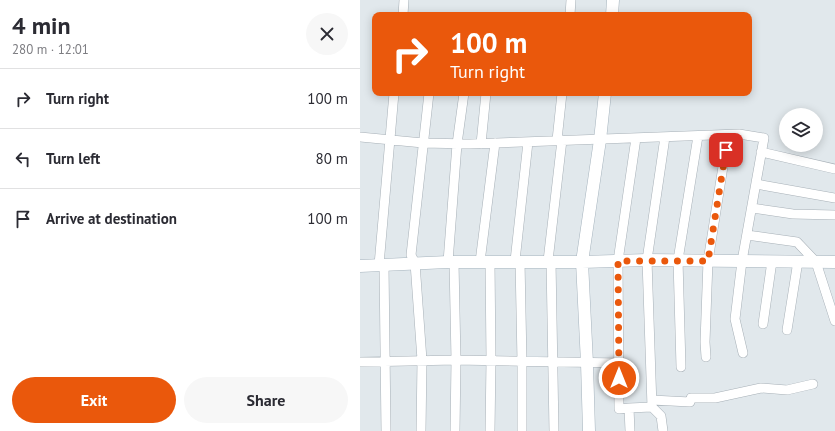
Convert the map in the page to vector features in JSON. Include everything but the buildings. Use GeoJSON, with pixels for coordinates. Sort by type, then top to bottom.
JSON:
{"type":"FeatureCollection","features":[{"type":"Feature","properties":{"kind":"street"},"geometry":{"type":"LineString","coordinates":[[403,12],[404,0]]}},
{"type":"Feature","properties":{"kind":"street"},"geometry":{"type":"LineString","coordinates":[[570,12],[571,0]]}},
{"type":"Feature","properties":{"kind":"street"},"geometry":{"type":"LineString","coordinates":[[612,12],[613,0]]}},
{"type":"Feature","properties":{"kind":"street"},"geometry":{"type":"LineString","coordinates":[[386,431],[386,361],[382,265],[389,140],[394,96]]}},
{"type":"Feature","properties":{"kind":"street"},"geometry":{"type":"LineString","coordinates":[[421,431],[422,360],[415,263],[410,255],[429,96]]}},
{"type":"Feature","properties":{"kind":"street"},"geometry":{"type":"LineString","coordinates":[[455,431],[456,360],[451,262],[457,144],[464,96]]}},
{"type":"Feature","properties":{"kind":"street"},"geometry":{"type":"LineString","coordinates":[[482,144],[486,96]]}},
{"type":"Feature","properties":{"kind":"street"},"geometry":{"type":"LineString","coordinates":[[554,431],[549,261],[562,96]]}},
{"type":"Feature","properties":{"kind":"street"},"geometry":{"type":"LineString","coordinates":[[589,431],[582,262],[600,140],[605,96]]}},
{"type":"Feature","properties":{"kind":"street"},"geometry":{"type":"LineString","coordinates":[[360,137],[423,143],[457,144],[739,134],[764,138],[742,261],[735,319],[743,354]]}},
{"type":"Feature","properties":{"kind":"street"},"geometry":{"type":"LineString","coordinates":[[706,357],[705,342],[708,261],[728,135]]}},
{"type":"Feature","properties":{"kind":"street"},"geometry":{"type":"LineString","coordinates":[[681,367],[678,260],[698,136]]}},
{"type":"Feature","properties":{"kind":"street"},"geometry":{"type":"LineString","coordinates":[[662,431],[661,416],[652,403],[647,260],[665,137]]}},
{"type":"Feature","properties":{"kind":"street"},"geometry":{"type":"LineString","coordinates":[[636,138],[618,261],[619,409],[652,403],[690,402],[691,398],[715,398],[761,388],[787,390],[812,384]]}},
{"type":"Feature","properties":{"kind":"street"},"geometry":{"type":"LineString","coordinates":[[522,431],[522,362],[518,261],[528,142]]}},
{"type":"Feature","properties":{"kind":"street"},"geometry":{"type":"LineString","coordinates":[[490,431],[491,360],[485,262],[495,143]]}},
{"type":"Feature","properties":{"kind":"street"},"geometry":{"type":"LineString","coordinates":[[761,152],[835,169]]}},
{"type":"Feature","properties":{"kind":"street"},"geometry":{"type":"LineString","coordinates":[[756,184],[835,198]]}},
{"type":"Feature","properties":{"kind":"street"},"geometry":{"type":"LineString","coordinates":[[752,208],[793,214],[835,214]]}},
{"type":"Feature","properties":{"kind":"street"},"geometry":{"type":"LineString","coordinates":[[747,236],[797,242],[816,262],[835,320]]}},
{"type":"Feature","properties":{"kind":"street"},"geometry":{"type":"LineString","coordinates":[[360,266],[415,263],[518,261],[582,262],[678,260],[835,262]]}},
{"type":"Feature","properties":{"kind":"street"},"geometry":{"type":"LineString","coordinates":[[763,324],[772,261]]}},
{"type":"Feature","properties":{"kind":"street"},"geometry":{"type":"LineString","coordinates":[[787,330],[798,262]]}},
{"type":"Feature","properties":{"kind":"street"},"geometry":{"type":"LineString","coordinates":[[360,362],[491,360],[522,362],[553,361],[619,363]]}},
{"type":"Feature","properties":{"kind":"street"},"geometry":{"type":"LineString","coordinates":[[629,408],[630,431]]}},
{"type":"Feature","properties":{"kind":"route"},"geometry":{"type":"LineString","coordinates":[[619,378],[618,261],[708,261],[726,150]]}}]}
